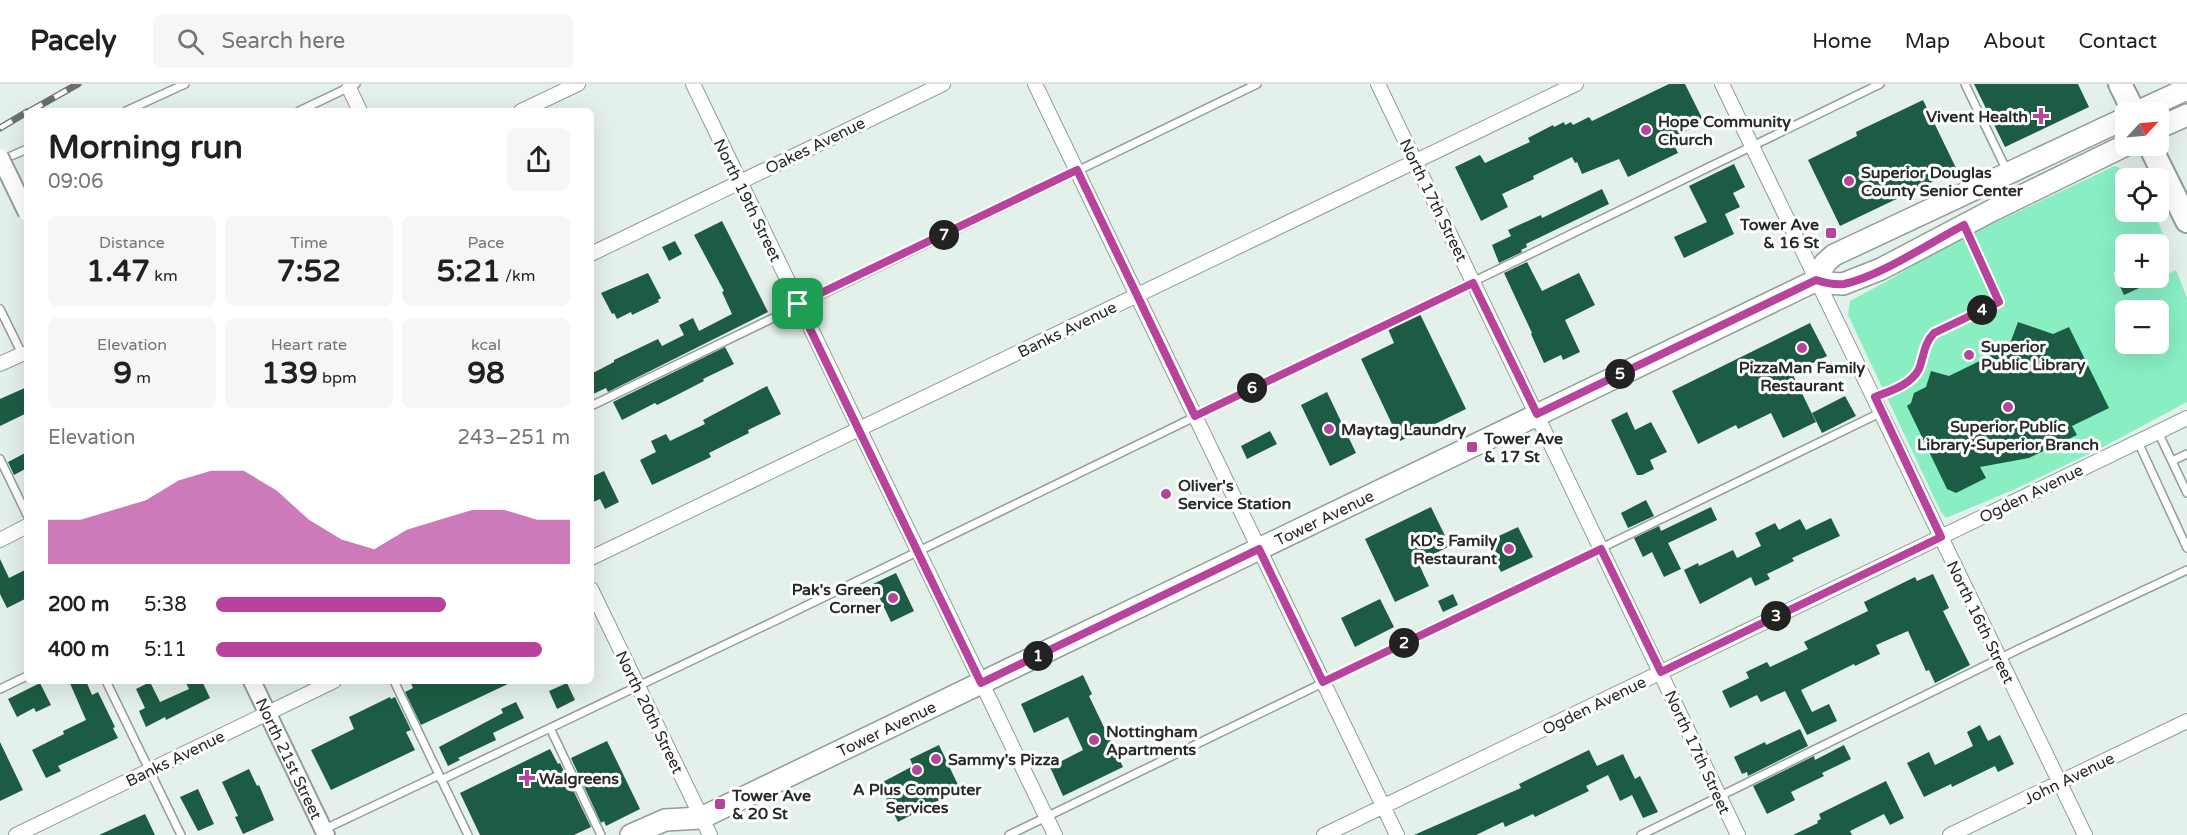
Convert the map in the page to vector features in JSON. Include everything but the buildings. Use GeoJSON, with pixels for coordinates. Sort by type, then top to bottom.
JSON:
{"type":"FeatureCollection","features":[{"type":"Feature","properties":{"kind":"highway"},"geometry":{"type":"LineString","coordinates":[[2120,84],[2130,102]]}},
{"type":"Feature","properties":{"kind":"highway"},"geometry":{"type":"LineString","coordinates":[[2155,156],[2187,221]]}},
{"type":"Feature","properties":{"kind":"main road"},"geometry":{"type":"LineString","coordinates":[[2158,102],[2187,89]]}},
{"type":"Feature","properties":{"kind":"main road"},"geometry":{"type":"LineString","coordinates":[[2169,123],[2187,115]]}},
{"type":"Feature","properties":{"kind":"main road","name":"Tower Avenue"},"geometry":{"type":"LineString","coordinates":[[688,835],[981,683],[1816,280],[1825,263],[1834,255],[2115,123]]}},
{"type":"Feature","properties":{"kind":"main road","name":"Tower Avenue"},"geometry":{"type":"LineString","coordinates":[[1816,280],[1834,284],[1856,280],[2115,150]]}},
{"type":"Feature","properties":{"kind":"main road","name":"Tower Avenue"},"geometry":{"type":"LineString","coordinates":[[631,835],[665,820],[706,827]]}},
{"type":"Feature","properties":{"kind":"street"},"geometry":{"type":"LineString","coordinates":[[527,108],[578,84]]}},
{"type":"Feature","properties":{"kind":"street","name":"North 19th Street"},"geometry":{"type":"LineString","coordinates":[[693,84],[1055,835]]}},
{"type":"Feature","properties":{"kind":"street","name":"Oakes Avenue"},"geometry":{"type":"LineString","coordinates":[[594,253],[943,84]]}},
{"type":"Feature","properties":{"kind":"street"},"geometry":{"type":"LineString","coordinates":[[1035,84],[1397,835]]}},
{"type":"Feature","properties":{"kind":"street","name":"North 17th Street"},"geometry":{"type":"LineString","coordinates":[[1378,84],[1738,835]]}},
{"type":"Feature","properties":{"kind":"street","name":"Banks Avenue"},"geometry":{"type":"LineString","coordinates":[[594,557],[1576,84]]}},
{"type":"Feature","properties":{"kind":"street","name":"North 16th Street"},"geometry":{"type":"LineString","coordinates":[[1722,84],[2085,835]]}},
{"type":"Feature","properties":{"kind":"street"},"geometry":{"type":"LineString","coordinates":[[353,86],[359,108]]}},
{"type":"Feature","properties":{"kind":"street"},"geometry":{"type":"LineString","coordinates":[[0,159],[24,207]]}},
{"type":"Feature","properties":{"kind":"street"},"geometry":{"type":"LineString","coordinates":[[0,364],[22,354]]}},
{"type":"Feature","properties":{"kind":"street","name":"Ogden Avenue"},"geometry":{"type":"LineString","coordinates":[[1324,835],[2187,418]]}},
{"type":"Feature","properties":{"kind":"street"},"geometry":{"type":"LineString","coordinates":[[0,540],[24,528]]}},
{"type":"Feature","properties":{"kind":"street","name":"North 20th Street"},"geometry":{"type":"LineString","coordinates":[[594,595],[706,827]]}},
{"type":"Feature","properties":{"kind":"street","name":"North 21st Street"},"geometry":{"type":"LineString","coordinates":[[253,684],[325,832]]}},
{"type":"Feature","properties":{"kind":"street","name":"Banks Avenue"},"geometry":{"type":"LineString","coordinates":[[16,835],[328,684]]}},
{"type":"Feature","properties":{"kind":"street","name":"John Avenue"},"geometry":{"type":"LineString","coordinates":[[1950,835],[2187,721]]}},
{"type":"Feature","properties":{"kind":"lane"},"geometry":{"type":"LineString","coordinates":[[133,108],[185,84]]}},
{"type":"Feature","properties":{"kind":"lane"},"geometry":{"type":"LineString","coordinates":[[594,405],[1257,84]]}},
{"type":"Feature","properties":{"kind":"lane"},"geometry":{"type":"LineString","coordinates":[[325,832],[638,686],[1880,84]]}},
{"type":"Feature","properties":{"kind":"lane"},"geometry":{"type":"LineString","coordinates":[[1965,84],[2008,172]]}},
{"type":"Feature","properties":{"kind":"lane"},"geometry":{"type":"LineString","coordinates":[[305,108],[353,86]]}},
{"type":"Feature","properties":{"kind":"lane"},"geometry":{"type":"LineString","coordinates":[[0,159],[24,150]]}},
{"type":"Feature","properties":{"kind":"lane"},"geometry":{"type":"LineString","coordinates":[[1875,397],[1911,379],[1919,368],[1927,342],[1934,333],[1999,302],[1964,225]]}},
{"type":"Feature","properties":{"kind":"lane"},"geometry":{"type":"LineString","coordinates":[[0,309],[22,354]]}},
{"type":"Feature","properties":{"kind":"lane"},"geometry":{"type":"LineString","coordinates":[[1009,835],[1882,412]]}},
{"type":"Feature","properties":{"kind":"lane"},"geometry":{"type":"LineString","coordinates":[[2158,432],[2187,493]]}},
{"type":"Feature","properties":{"kind":"lane"},"geometry":{"type":"LineString","coordinates":[[2138,442],[2187,548]]}},
{"type":"Feature","properties":{"kind":"lane"},"geometry":{"type":"LineString","coordinates":[[2172,461],[2187,454]]}},
{"type":"Feature","properties":{"kind":"lane"},"geometry":{"type":"LineString","coordinates":[[0,459],[24,509]]}},
{"type":"Feature","properties":{"kind":"lane"},"geometry":{"type":"LineString","coordinates":[[1641,835],[2187,570]]}},
{"type":"Feature","properties":{"kind":"lane"},"geometry":{"type":"LineString","coordinates":[[0,689],[24,677]]}},
{"type":"Feature","properties":{"kind":"lane"},"geometry":{"type":"LineString","coordinates":[[107,684],[181,835]]}},
{"type":"Feature","properties":{"kind":"lane"},"geometry":{"type":"LineString","coordinates":[[395,684],[468,835]]}},
{"type":"Feature","properties":{"kind":"lane"},"geometry":{"type":"LineString","coordinates":[[550,728],[602,835]]}},
{"type":"Feature","properties":{"kind":"green space"},"geometry":{"type":"Polygon","coordinates":[[[2115,166],[2120,168],[2115,168],[2115,222],[2158,222],[2163,234],[2115,234],[2115,272],[2113,273],[2115,288],[2120,288],[2124,295],[2139,288],[2169,288],[2169,273],[2176,270],[2187,298],[2187,402],[2105,446],[2013,490],[1946,518],[1941,512],[1848,315],[1850,301],[1941,248],[2115,166]]]}},
{"type":"Feature","properties":{"kind":"railway"},"geometry":{"type":"LineString","coordinates":[[35,108],[78,84]]}},
{"type":"Feature","properties":{"kind":"railway"},"geometry":{"type":"LineString","coordinates":[[0,128],[24,114]]}},
{"type":"Feature","properties":{"kind":"place","name":"Vivent Health"},"geometry":{"type":"Point","coordinates":[2041,116]}},
{"type":"Feature","properties":{"kind":"place","name":"Hope Community Church"},"geometry":{"type":"Point","coordinates":[1646,130]}},
{"type":"Feature","properties":{"kind":"place","name":"Superior Douglas County Senior Center"},"geometry":{"type":"Point","coordinates":[1849,181]}},
{"type":"Feature","properties":{"kind":"place","name":"Tower Ave & 16 St"},"geometry":{"type":"Point","coordinates":[1831,233]}},
{"type":"Feature","properties":{"kind":"place","name":"PizzaMan Family Restaurant"},"geometry":{"type":"Point","coordinates":[1802,348]}},
{"type":"Feature","properties":{"kind":"place","name":"Superior Public Library"},"geometry":{"type":"Point","coordinates":[1969,355]}},
{"type":"Feature","properties":{"kind":"place","name":"Superior Public Library-Superior Branch"},"geometry":{"type":"Point","coordinates":[2008,407]}},
{"type":"Feature","properties":{"kind":"place","name":"Maytag Laundry"},"geometry":{"type":"Point","coordinates":[1329,429]}},
{"type":"Feature","properties":{"kind":"place","name":"Tower Ave & 17 St"},"geometry":{"type":"Point","coordinates":[1472,447]}},
{"type":"Feature","properties":{"kind":"place","name":"Oliver's Service Station"},"geometry":{"type":"Point","coordinates":[1166,494]}},
{"type":"Feature","properties":{"kind":"place","name":"KD's Family Restaurant"},"geometry":{"type":"Point","coordinates":[1509,549]}},
{"type":"Feature","properties":{"kind":"place","name":"Pak's Green Corner"},"geometry":{"type":"Point","coordinates":[893,598]}},
{"type":"Feature","properties":{"kind":"place","name":"Nottingham Apartments"},"geometry":{"type":"Point","coordinates":[1094,740]}},
{"type":"Feature","properties":{"kind":"place","name":"Sammy's Pizza"},"geometry":{"type":"Point","coordinates":[936,759]}},
{"type":"Feature","properties":{"kind":"place","name":"A Plus Computer Services"},"geometry":{"type":"Point","coordinates":[917,770]}},
{"type":"Feature","properties":{"kind":"place","name":"Walgreens"},"geometry":{"type":"Point","coordinates":[527,778]}},
{"type":"Feature","properties":{"kind":"place","name":"Tower Ave & 20 St"},"geometry":{"type":"Point","coordinates":[720,804]}},
{"type":"Feature","properties":{"kind":"route"},"geometry":{"type":"LineString","coordinates":[[1077,170],[1195,416],[1473,283],[1537,414],[1816,280],[1843,284],[1856,280],[1964,225],[1999,302],[1934,333],[1927,342],[1919,368],[1911,379],[1875,397],[1941,537],[1661,672],[1601,549],[1323,682],[1259,549],[981,683],[798,304],[1077,170]]}}]}
